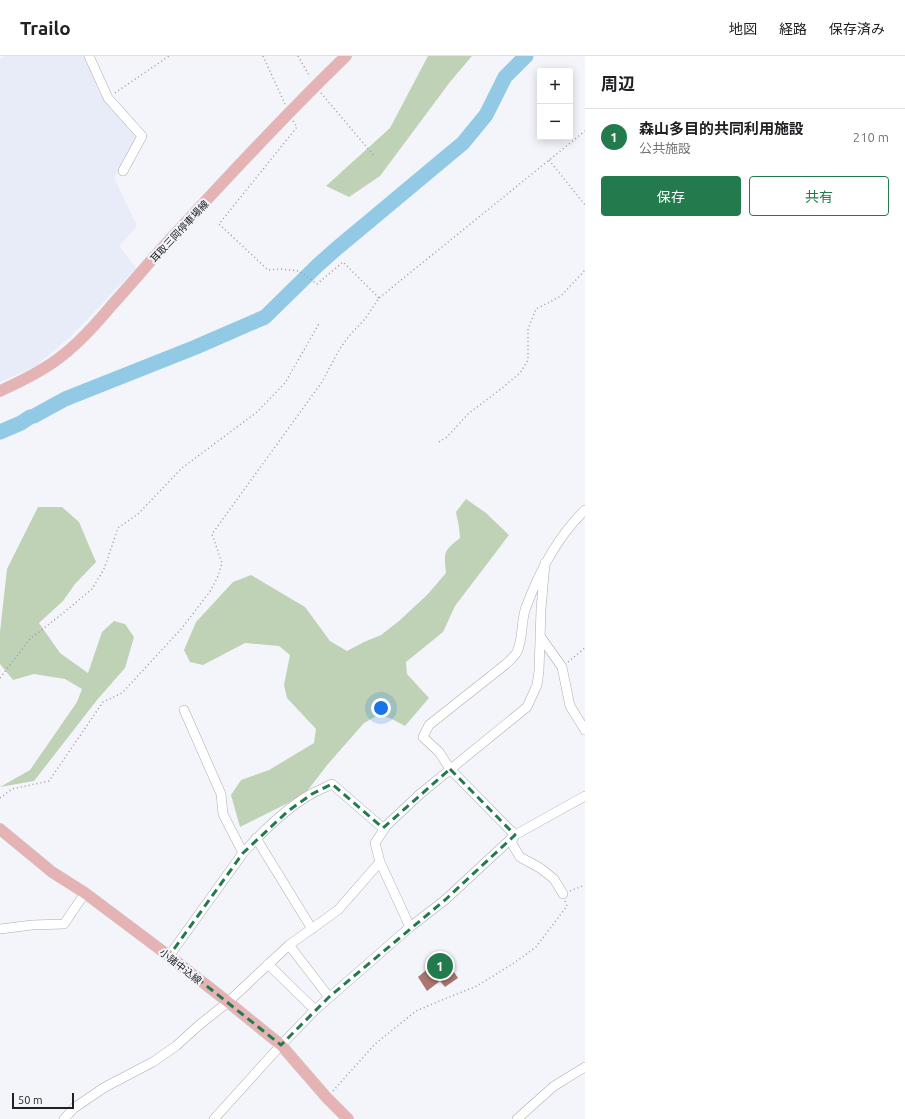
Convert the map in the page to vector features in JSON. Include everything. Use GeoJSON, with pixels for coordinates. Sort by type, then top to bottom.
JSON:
{"type":"FeatureCollection","features":[{"type":"Feature","properties":{"kind":"main road","name":"耳取三岡停車場線"},"geometry":{"type":"LineString","coordinates":[[0,390],[14,385],[47,367],[63,356],[76,344],[95,325],[177,232],[315,86],[346,56]]}},
{"type":"Feature","properties":{"kind":"main road","name":"小諸中込線"},"geometry":{"type":"LineString","coordinates":[[0,829],[52,872],[85,893],[169,956],[281,1045],[327,1098],[348,1119]]}},
{"type":"Feature","properties":{"kind":"street"},"geometry":{"type":"LineString","coordinates":[[89,56],[108,98],[142,136],[123,171]]}},
{"type":"Feature","properties":{"kind":"street"},"geometry":{"type":"LineString","coordinates":[[515,834],[450,769],[439,752],[423,737],[429,725],[506,664],[516,654],[520,642],[525,612],[545,563],[564,534],[585,510]]}},
{"type":"Feature","properties":{"kind":"street"},"geometry":{"type":"LineString","coordinates":[[410,927],[380,862],[375,843],[387,824],[420,794],[526,707],[537,685],[539,671],[541,608],[545,563]]}},
{"type":"Feature","properties":{"kind":"street"},"geometry":{"type":"LineString","coordinates":[[540,636],[562,667],[570,706],[585,730]]}},
{"type":"Feature","properties":{"kind":"street"},"geometry":{"type":"LineString","coordinates":[[184,710],[221,794],[223,814],[243,853]]}},
{"type":"Feature","properties":{"kind":"street"},"geometry":{"type":"LineString","coordinates":[[169,956],[243,853],[256,838],[288,811],[312,794],[332,784],[384,830]]}},
{"type":"Feature","properties":{"kind":"street"},"geometry":{"type":"LineString","coordinates":[[214,1119],[315,1010],[410,927],[445,900],[515,834],[585,796]]}},
{"type":"Feature","properties":{"kind":"street"},"geometry":{"type":"LineString","coordinates":[[515,834],[511,842],[520,857],[540,868],[554,879],[563,894]]}},
{"type":"Feature","properties":{"kind":"street"},"geometry":{"type":"LineString","coordinates":[[256,838],[312,929]]}},
{"type":"Feature","properties":{"kind":"street"},"geometry":{"type":"LineString","coordinates":[[64,1119],[74,1108],[105,1087],[152,1062],[176,1046],[228,1002],[289,945],[338,910],[380,862]]}},
{"type":"Feature","properties":{"kind":"street"},"geometry":{"type":"LineString","coordinates":[[0,929],[32,925],[64,924],[85,893]]}},
{"type":"Feature","properties":{"kind":"street"},"geometry":{"type":"LineString","coordinates":[[289,945],[329,997]]}},
{"type":"Feature","properties":{"kind":"street"},"geometry":{"type":"LineString","coordinates":[[268,964],[315,1010]]}},
{"type":"Feature","properties":{"kind":"street"},"geometry":{"type":"LineString","coordinates":[[517,1119],[554,1086],[585,1067]]}},
{"type":"Feature","properties":{"kind":"path"},"geometry":{"type":"LineString","coordinates":[[108,98],[170,56]]}},
{"type":"Feature","properties":{"kind":"path"},"geometry":{"type":"LineString","coordinates":[[263,56],[289,114],[297,127],[219,224],[268,270],[280,269],[299,271],[317,284],[343,262],[379,298]]}},
{"type":"Feature","properties":{"kind":"path"},"geometry":{"type":"LineString","coordinates":[[298,56],[315,86],[375,157]]}},
{"type":"Feature","properties":{"kind":"path"},"geometry":{"type":"LineString","coordinates":[[0,798],[12,789],[49,781],[103,702],[122,693],[182,628],[211,590],[218,576],[222,563],[212,534],[322,382],[339,350],[349,336],[365,319],[379,298],[585,131]]}},
{"type":"Feature","properties":{"kind":"path"},"geometry":{"type":"LineString","coordinates":[[549,160],[585,205]]}},
{"type":"Feature","properties":{"kind":"path"},"geometry":{"type":"LineString","coordinates":[[439,442],[447,437],[468,414],[520,374],[528,360],[528,329],[536,309],[561,296],[585,270]]}},
{"type":"Feature","properties":{"kind":"path"},"geometry":{"type":"LineString","coordinates":[[0,678],[30,640],[92,589],[104,569],[118,528],[138,514],[182,468],[257,412],[285,384],[320,322]]}},
{"type":"Feature","properties":{"kind":"path"},"geometry":{"type":"LineString","coordinates":[[562,667],[585,648]]}},
{"type":"Feature","properties":{"kind":"path"},"geometry":{"type":"LineString","coordinates":[[327,1098],[375,1044],[416,1011],[477,986],[514,963],[536,947],[567,906],[563,894],[585,885]]}},
{"type":"Feature","properties":{"kind":"highlighted area"},"geometry":{"type":"Polygon","coordinates":[[[450,769],[515,835],[445,900],[329,997],[281,1045],[169,956],[243,853],[288,811],[312,794],[332,784],[383,828],[450,769]]]}},
{"type":"Feature","properties":{"kind":"shaded area"},"geometry":{"type":"Polygon","coordinates":[[[5,56],[85,56],[99,93],[139,136],[114,178],[137,226],[119,246],[136,268],[71,336],[36,366],[0,382],[0,59],[5,56]]]}},
{"type":"Feature","properties":{"kind":"green space"},"geometry":{"type":"Polygon","coordinates":[[[428,56],[472,56],[450,82],[380,176],[349,197],[326,186],[390,128],[428,56]]]}},
{"type":"Feature","properties":{"kind":"green space"},"geometry":{"type":"Polygon","coordinates":[[[466,499],[486,513],[509,535],[455,606],[443,632],[406,662],[407,674],[429,698],[405,726],[390,718],[378,715],[364,723],[328,764],[304,795],[240,827],[231,795],[241,780],[269,770],[314,743],[316,729],[287,698],[284,685],[290,655],[279,646],[245,643],[203,665],[190,662],[184,650],[196,622],[233,582],[251,575],[305,607],[330,641],[347,651],[381,635],[399,621],[427,595],[446,573],[446,552],[450,546],[460,538],[456,512],[466,499]]]}},
{"type":"Feature","properties":{"kind":"green space"},"geometry":{"type":"Polygon","coordinates":[[[38,507],[62,507],[79,522],[96,562],[75,584],[63,601],[39,623],[60,653],[88,673],[102,632],[114,621],[125,624],[134,637],[125,668],[97,700],[34,781],[0,787],[30,770],[77,702],[82,689],[65,679],[34,674],[13,680],[0,664],[0,632],[7,569],[38,507]]]}},
{"type":"Feature","properties":{"kind":"building"},"geometry":{"type":"Polygon","coordinates":[[[443,956],[458,978],[445,987],[440,981],[427,991],[418,977],[443,956]]]}},
{"type":"Feature","properties":{"kind":"waterway"},"geometry":{"type":"LineString","coordinates":[[0,432],[21,423],[65,399],[196,347],[265,317],[336,249],[463,143],[486,115],[505,77],[526,56]]}},
{"type":"Feature","properties":{"kind":"place","name":"森山多目的共同利用施設"},"geometry":{"type":"Point","coordinates":[440,966]}}]}
